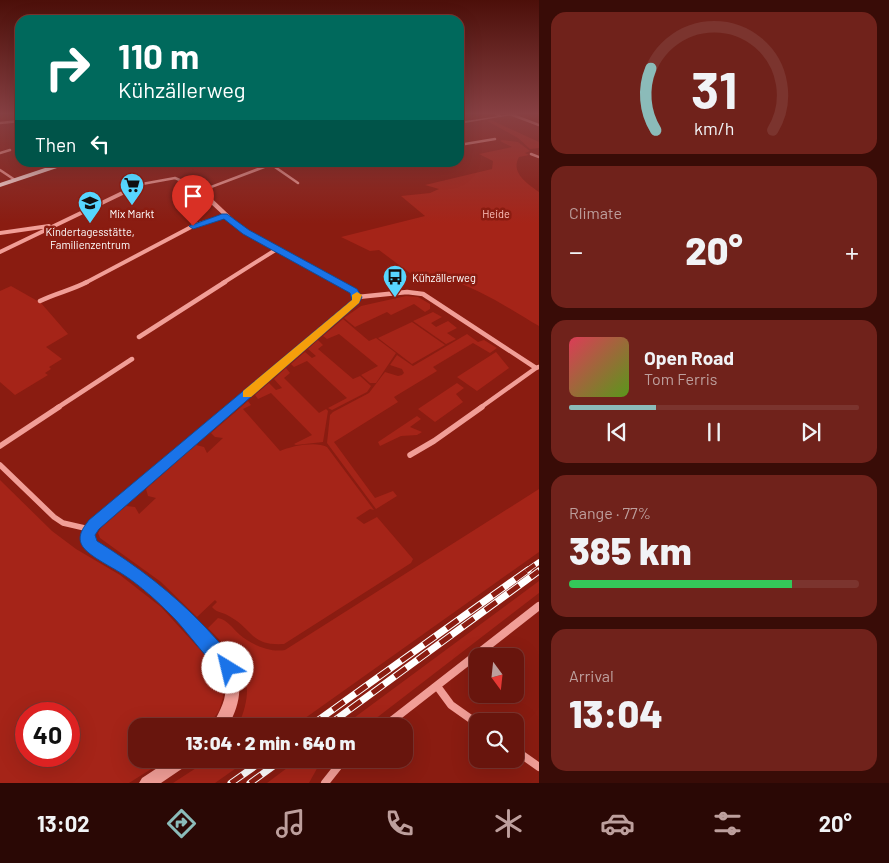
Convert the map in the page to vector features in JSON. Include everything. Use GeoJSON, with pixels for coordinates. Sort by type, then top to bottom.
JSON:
{"type":"FeatureCollection","features":[{"type":"Feature","properties":{"kind":"main road"},"geometry":{"type":"LineString","coordinates":[[0,185],[56,167]]}},
{"type":"Feature","properties":{"kind":"street"},"geometry":{"type":"LineString","coordinates":[[532,154],[539,157]]}},
{"type":"Feature","properties":{"kind":"street"},"geometry":{"type":"LineString","coordinates":[[0,252],[142,184],[175,178],[201,188],[266,167]]}},
{"type":"Feature","properties":{"kind":"street"},"geometry":{"type":"LineString","coordinates":[[275,167],[298,183]]}},
{"type":"Feature","properties":{"kind":"street"},"geometry":{"type":"LineString","coordinates":[[0,170],[15,180]]}},
{"type":"Feature","properties":{"kind":"street"},"geometry":{"type":"LineString","coordinates":[[201,188],[201,192],[240,228],[353,291],[358,297],[371,298],[407,292],[423,294],[537,367],[434,441],[410,455]]}},
{"type":"Feature","properties":{"kind":"street"},"geometry":{"type":"LineString","coordinates":[[40,301],[60,291],[76,288],[193,226],[225,216]]}},
{"type":"Feature","properties":{"kind":"street"},"geometry":{"type":"LineString","coordinates":[[0,233],[55,224]]}},
{"type":"Feature","properties":{"kind":"street"},"geometry":{"type":"LineString","coordinates":[[19,230],[27,234],[26,239]]}},
{"type":"Feature","properties":{"kind":"street"},"geometry":{"type":"LineString","coordinates":[[139,337],[277,249]]}},
{"type":"Feature","properties":{"kind":"street"},"geometry":{"type":"LineString","coordinates":[[224,718],[229,708],[233,686],[223,660],[177,609],[155,589],[131,571],[91,546],[87,538],[89,529],[356,301],[358,297]]}},
{"type":"Feature","properties":{"kind":"street"},"geometry":{"type":"LineString","coordinates":[[0,446],[132,358]]}},
{"type":"Feature","properties":{"kind":"street"},"geometry":{"type":"LineString","coordinates":[[0,465],[54,517],[63,523],[89,529]]}},
{"type":"Feature","properties":{"kind":"street"},"geometry":{"type":"LineString","coordinates":[[395,718],[539,606]]}},
{"type":"Feature","properties":{"kind":"street"},"geometry":{"type":"LineString","coordinates":[[436,686],[451,705],[469,718]]}},
{"type":"Feature","properties":{"kind":"street"},"geometry":{"type":"LineString","coordinates":[[524,756],[539,767]]}},
{"type":"Feature","properties":{"kind":"street"},"geometry":{"type":"LineString","coordinates":[[147,783],[170,768]]}},
{"type":"Feature","properties":{"kind":"street"},"geometry":{"type":"LineString","coordinates":[[325,783],[337,768]]}},
{"type":"Feature","properties":{"kind":"green space","name":"Heide"},"geometry":{"type":"Polygon","coordinates":[[[495,151],[530,151],[525,153],[529,155],[519,157],[517,168],[521,178],[539,192],[539,326],[496,300],[463,284],[430,276],[415,277],[379,250],[370,251],[341,237],[425,216],[401,196],[430,193],[439,189],[425,185],[492,169],[493,161],[479,154],[495,151]]]}},
{"type":"Feature","properties":{"kind":"green space"},"geometry":{"type":"Polygon","coordinates":[[[11,286],[41,303],[68,334],[46,347],[62,359],[49,367],[51,369],[45,373],[48,375],[15,395],[0,382],[0,291],[11,286]]]}},
{"type":"Feature","properties":{"kind":"green space"},"geometry":{"type":"Polygon","coordinates":[[[406,296],[418,297],[430,304],[430,309],[425,312],[414,304],[391,315],[387,312],[355,327],[344,318],[361,306],[406,296]]]}},
{"type":"Feature","properties":{"kind":"green space"},"geometry":{"type":"Polygon","coordinates":[[[433,312],[442,317],[431,323],[436,327],[448,321],[457,328],[447,333],[456,339],[446,344],[413,321],[433,312]]]}},
{"type":"Feature","properties":{"kind":"green space"},"geometry":{"type":"Polygon","coordinates":[[[343,319],[369,341],[376,338],[396,353],[376,383],[370,383],[361,375],[378,366],[339,334],[327,339],[323,336],[343,319]]]}},
{"type":"Feature","properties":{"kind":"green space"},"geometry":{"type":"Polygon","coordinates":[[[412,322],[445,345],[412,364],[378,338],[412,322]]]}},
{"type":"Feature","properties":{"kind":"green space"},"geometry":{"type":"Polygon","coordinates":[[[467,334],[478,342],[484,340],[497,348],[490,353],[473,343],[433,367],[437,371],[394,397],[398,402],[334,442],[375,498],[393,491],[397,496],[376,509],[327,443],[330,415],[369,393],[385,372],[398,376],[402,375],[404,373],[402,369],[390,365],[397,355],[413,366],[467,334]]]}},
{"type":"Feature","properties":{"kind":"green space"},"geometry":{"type":"Polygon","coordinates":[[[318,340],[323,345],[318,349],[353,379],[360,376],[371,386],[367,392],[332,410],[328,408],[347,398],[307,361],[294,367],[291,364],[305,352],[312,358],[316,356],[308,349],[318,340]]]}},
{"type":"Feature","properties":{"kind":"green space"},"geometry":{"type":"Polygon","coordinates":[[[496,352],[509,368],[477,391],[457,377],[496,352]]]}},
{"type":"Feature","properties":{"kind":"green space"},"geometry":{"type":"Polygon","coordinates":[[[286,368],[290,373],[284,378],[319,413],[326,409],[328,411],[323,442],[294,444],[312,435],[271,393],[258,399],[255,395],[269,383],[276,390],[282,388],[274,379],[286,368]]]}},
{"type":"Feature","properties":{"kind":"green space"},"geometry":{"type":"Polygon","coordinates":[[[457,383],[464,388],[456,394],[463,402],[435,422],[418,409],[457,383]]]}},
{"type":"Feature","properties":{"kind":"green space"},"geometry":{"type":"Polygon","coordinates":[[[248,401],[251,405],[243,409],[280,451],[304,445],[317,444],[327,447],[374,510],[370,509],[356,518],[364,524],[377,517],[413,559],[411,563],[284,644],[264,642],[253,636],[237,621],[214,609],[212,607],[217,602],[215,600],[197,617],[161,582],[100,538],[98,533],[101,528],[126,506],[135,507],[139,514],[156,498],[148,496],[146,489],[196,445],[204,447],[207,453],[223,438],[215,437],[211,433],[248,401]]]}},
{"type":"Feature","properties":{"kind":"green space"},"geometry":{"type":"Polygon","coordinates":[[[417,416],[421,419],[410,427],[422,432],[417,435],[401,436],[380,446],[378,442],[417,416]]]}},
{"type":"Feature","properties":{"kind":"green space"},"geometry":{"type":"Polygon","coordinates":[[[0,480],[52,531],[76,549],[120,575],[161,607],[216,667],[222,680],[223,697],[219,711],[214,718],[128,718],[128,768],[153,768],[129,783],[0,783],[0,480]]]}},
{"type":"Feature","properties":{"kind":"green space"},"geometry":{"type":"Polygon","coordinates":[[[539,489],[539,552],[305,718],[241,718],[247,695],[243,672],[238,661],[208,628],[218,618],[227,622],[250,642],[267,649],[285,650],[539,489]]]}},
{"type":"Feature","properties":{"kind":"green space"},"geometry":{"type":"Polygon","coordinates":[[[539,581],[539,593],[376,718],[354,718],[539,581]]]}},
{"type":"Feature","properties":{"kind":"green space"},"geometry":{"type":"Polygon","coordinates":[[[196,768],[236,768],[215,783],[173,783],[196,768]]]}},
{"type":"Feature","properties":{"kind":"green space"},"geometry":{"type":"Polygon","coordinates":[[[287,768],[317,768],[309,783],[267,783],[287,768]]]}},
{"type":"Feature","properties":{"kind":"railway"},"geometry":{"type":"LineString","coordinates":[[526,571],[539,562]]}},
{"type":"Feature","properties":{"kind":"railway"},"geometry":{"type":"LineString","coordinates":[[321,718],[528,570]]}},
{"type":"Feature","properties":{"kind":"railway"},"geometry":{"type":"LineString","coordinates":[[338,718],[539,571]]}},
{"type":"Feature","properties":{"kind":"railway"},"geometry":{"type":"LineString","coordinates":[[231,783],[252,768]]}},
{"type":"Feature","properties":{"kind":"railway"},"geometry":{"type":"LineString","coordinates":[[250,783],[271,768]]}},
{"type":"Feature","properties":{"kind":"slow traffic"},"geometry":{"type":"LineString","coordinates":[[247,394],[356,301],[357,295]]}},
{"type":"Feature","properties":{"kind":"place","name":"Mix Markt"},"geometry":{"type":"Point","coordinates":[132,206]}},
{"type":"Feature","properties":{"kind":"place","name":"Kindertagesstätte, Familienzentrum"},"geometry":{"type":"Point","coordinates":[90,224]}},
{"type":"Feature","properties":{"kind":"place","name":"Kühzällerweg"},"geometry":{"type":"Point","coordinates":[395,298]}},
{"type":"Feature","properties":{"kind":"route"},"geometry":{"type":"LineString","coordinates":[[193,226],[225,216],[246,232],[353,291],[358,297],[356,301],[94,524],[87,534],[88,542],[91,546],[131,571],[177,609],[208,642],[228,668]]}}]}
